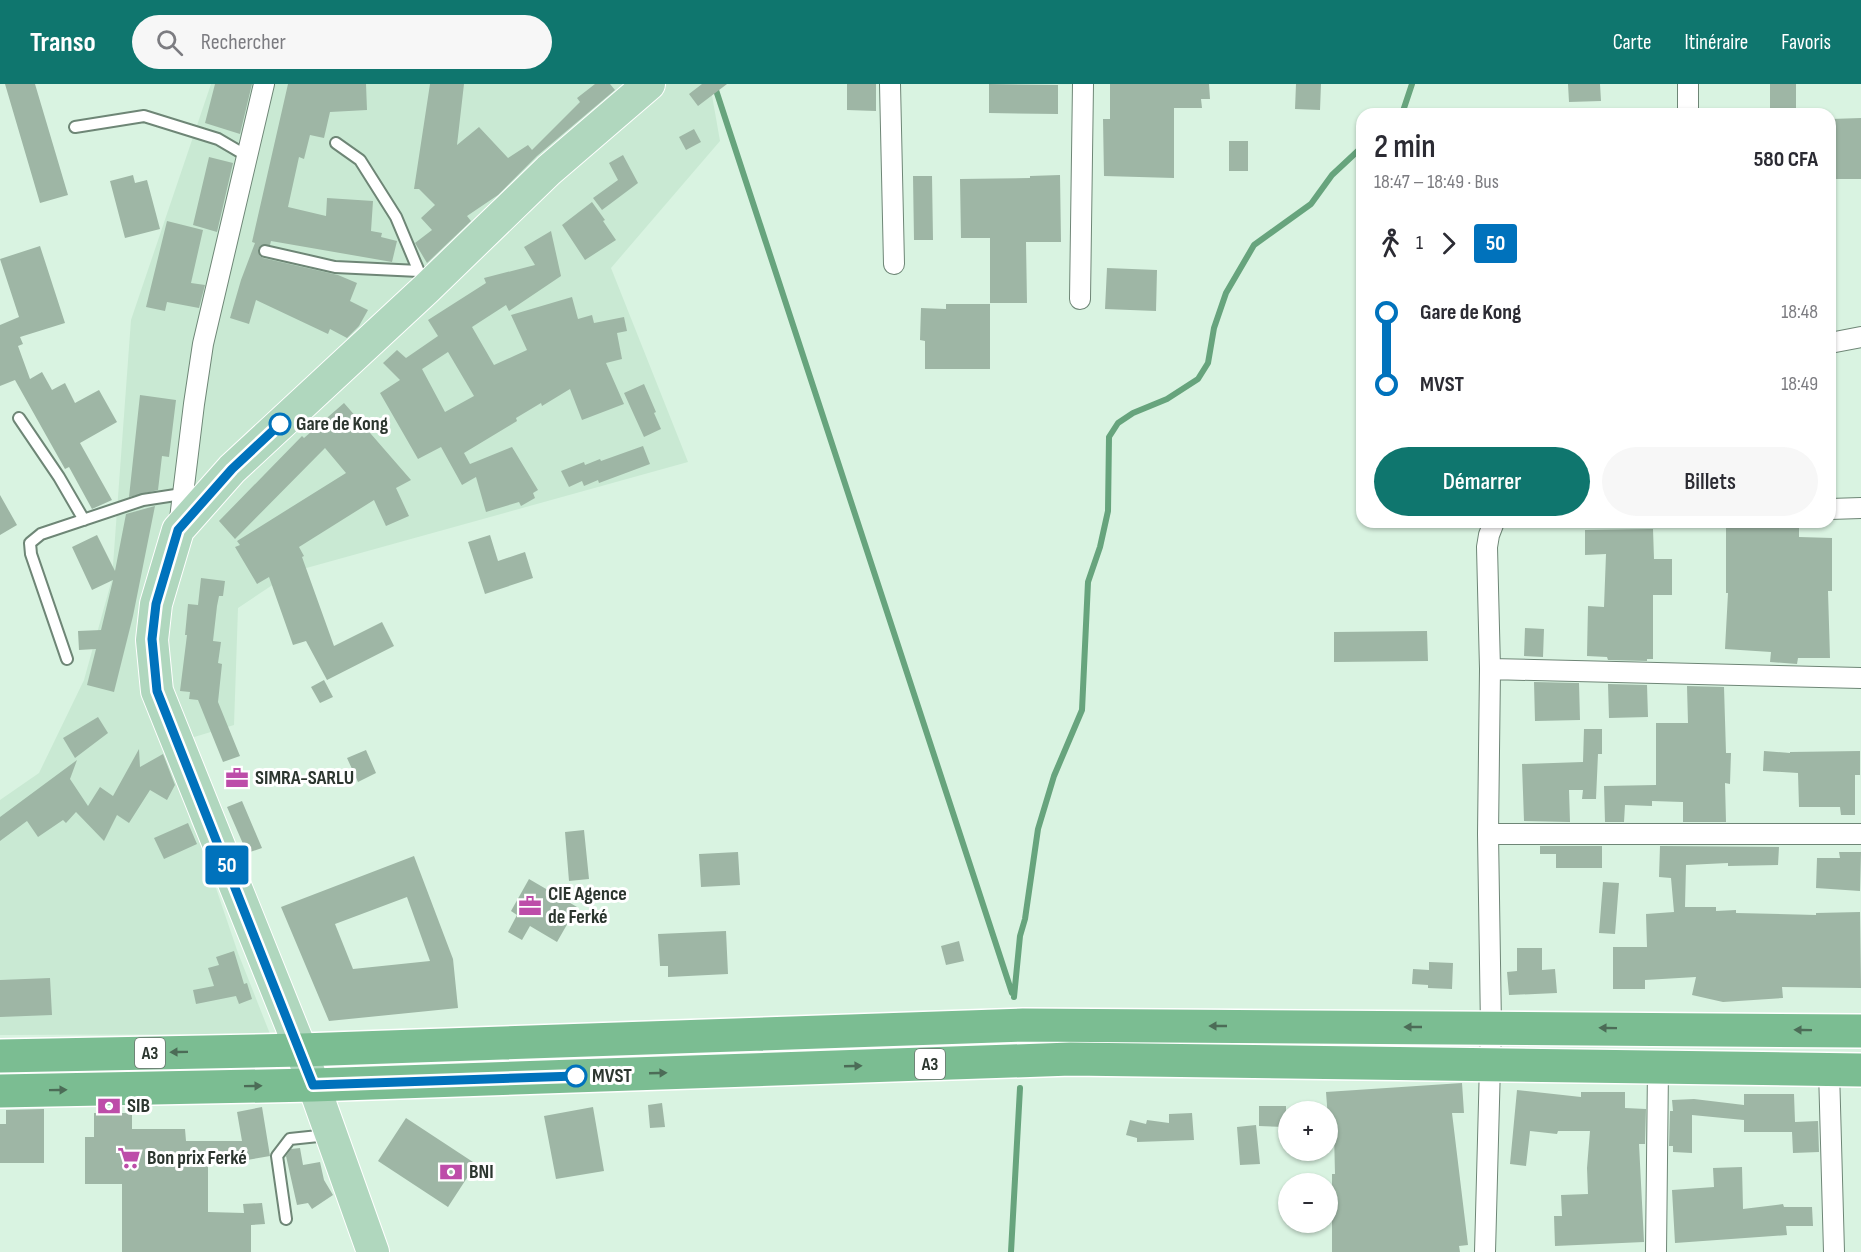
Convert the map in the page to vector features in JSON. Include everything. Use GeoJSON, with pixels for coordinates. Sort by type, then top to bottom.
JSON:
{"type":"FeatureCollection","features":[{"type":"Feature","properties":{"kind":"highway","name":"A3"},"geometry":{"type":"LineString","coordinates":[[0,1056],[301,1050],[1023,1025],[1861,1031]]}},
{"type":"Feature","properties":{"kind":"highway","name":"A3"},"geometry":{"type":"LineString","coordinates":[[0,1091],[313,1085],[1071,1059],[1861,1070]]}},
{"type":"Feature","properties":{"kind":"main road"},"geometry":{"type":"LineString","coordinates":[[373,1252],[301,1050],[157,691],[152,639],[156,604],[178,530],[232,469],[422,280],[649,84]]}},
{"type":"Feature","properties":{"kind":"street"},"geometry":{"type":"LineString","coordinates":[[178,530],[203,344],[264,84]]}},
{"type":"Feature","properties":{"kind":"street"},"geometry":{"type":"LineString","coordinates":[[890,84],[894,264]]}},
{"type":"Feature","properties":{"kind":"street"},"geometry":{"type":"LineString","coordinates":[[1080,299],[1083,84]]}},
{"type":"Feature","properties":{"kind":"street"},"geometry":{"type":"LineString","coordinates":[[1688,84],[1688,108]]}},
{"type":"Feature","properties":{"kind":"street"},"geometry":{"type":"LineString","coordinates":[[1836,342],[1861,337]]}},
{"type":"Feature","properties":{"kind":"street"},"geometry":{"type":"LineString","coordinates":[[1836,509],[1861,508]]}},
{"type":"Feature","properties":{"kind":"street"},"geometry":{"type":"LineString","coordinates":[[1485,1252],[1491,1027],[1488,834],[1490,669],[1487,547],[1492,528]]}},
{"type":"Feature","properties":{"kind":"street"},"geometry":{"type":"LineString","coordinates":[[1490,669],[1861,678]]}},
{"type":"Feature","properties":{"kind":"street"},"geometry":{"type":"LineString","coordinates":[[1488,834],[1861,834]]}},
{"type":"Feature","properties":{"kind":"street"},"geometry":{"type":"LineString","coordinates":[[1656,1252],[1658,1068]]}},
{"type":"Feature","properties":{"kind":"street"},"geometry":{"type":"LineString","coordinates":[[1829,1070],[1834,1252]]}},
{"type":"Feature","properties":{"kind":"lane"},"geometry":{"type":"LineString","coordinates":[[75,127],[144,116],[218,139],[247,156]]}},
{"type":"Feature","properties":{"kind":"lane"},"geometry":{"type":"LineString","coordinates":[[336,143],[360,160],[396,217],[422,280]]}},
{"type":"Feature","properties":{"kind":"lane"},"geometry":{"type":"LineString","coordinates":[[265,251],[335,267],[422,280]]}},
{"type":"Feature","properties":{"kind":"lane"},"geometry":{"type":"LineString","coordinates":[[19,418],[59,477],[84,520]]}},
{"type":"Feature","properties":{"kind":"lane"},"geometry":{"type":"LineString","coordinates":[[67,659],[31,554],[30,543],[41,534],[143,500],[183,494]]}},
{"type":"Feature","properties":{"kind":"lane"},"geometry":{"type":"LineString","coordinates":[[286,1219],[277,1156],[290,1139],[331,1135]]}},
{"type":"Feature","properties":{"kind":"shaded area"},"geometry":{"type":"Polygon","coordinates":[[[211,84],[710,84],[720,141],[611,268],[688,462],[292,572],[238,608],[234,725],[171,744],[191,823],[201,844],[238,953],[270,1034],[0,1035],[0,800],[39,773],[84,680],[112,579],[131,320],[211,84]]]}},
{"type":"Feature","properties":{"kind":"building"},"geometry":{"type":"Polygon","coordinates":[[[5,84],[35,84],[68,195],[40,203],[5,84]]]}},
{"type":"Feature","properties":{"kind":"building"},"geometry":{"type":"Polygon","coordinates":[[[215,84],[252,84],[240,134],[205,123],[215,84]]]}},
{"type":"Feature","properties":{"kind":"building"},"geometry":{"type":"Polygon","coordinates":[[[288,84],[366,84],[367,110],[330,112],[324,138],[310,135],[304,159],[299,157],[288,207],[326,216],[327,198],[373,201],[371,231],[382,233],[381,237],[397,241],[392,262],[271,241],[270,245],[260,246],[258,250],[263,258],[338,275],[357,283],[350,301],[368,310],[359,326],[347,338],[330,329],[328,334],[256,300],[249,324],[230,318],[255,243],[252,242],[288,84]]]}},
{"type":"Feature","properties":{"kind":"building"},"geometry":{"type":"Polygon","coordinates":[[[430,84],[464,84],[457,145],[479,127],[508,158],[528,145],[532,150],[580,102],[577,98],[595,84],[610,84],[615,90],[537,156],[498,195],[467,216],[471,221],[427,263],[415,243],[432,230],[421,218],[435,205],[419,189],[414,189],[430,84]]]}},
{"type":"Feature","properties":{"kind":"building"},"geometry":{"type":"Polygon","coordinates":[[[702,84],[727,84],[698,106],[689,94],[702,84]]]}},
{"type":"Feature","properties":{"kind":"building"},"geometry":{"type":"Polygon","coordinates":[[[847,84],[876,84],[876,111],[847,110],[847,84]]]}},
{"type":"Feature","properties":{"kind":"building"},"geometry":{"type":"Polygon","coordinates":[[[989,84],[1058,85],[1058,114],[989,113],[989,84]]]}},
{"type":"Feature","properties":{"kind":"building"},"geometry":{"type":"Polygon","coordinates":[[[1110,84],[1209,84],[1210,99],[1201,99],[1202,108],[1174,108],[1174,178],[1104,176],[1103,119],[1110,119],[1110,84]]]}},
{"type":"Feature","properties":{"kind":"building"},"geometry":{"type":"Polygon","coordinates":[[[1296,84],[1321,84],[1320,110],[1295,109],[1296,84]]]}},
{"type":"Feature","properties":{"kind":"building"},"geometry":{"type":"Polygon","coordinates":[[[1568,84],[1600,84],[1601,101],[1569,102],[1568,84]]]}},
{"type":"Feature","properties":{"kind":"building"},"geometry":{"type":"Polygon","coordinates":[[[1770,84],[1796,84],[1796,108],[1770,108],[1770,84]]]}},
{"type":"Feature","properties":{"kind":"building"},"geometry":{"type":"Polygon","coordinates":[[[1861,118],[1861,179],[1836,179],[1836,119],[1861,118]]]}},
{"type":"Feature","properties":{"kind":"building"},"geometry":{"type":"Polygon","coordinates":[[[694,129],[701,142],[686,150],[679,137],[694,129]]]}},
{"type":"Feature","properties":{"kind":"building"},"geometry":{"type":"Polygon","coordinates":[[[1229,141],[1248,141],[1248,171],[1229,171],[1229,141]]]}},
{"type":"Feature","properties":{"kind":"building"},"geometry":{"type":"Polygon","coordinates":[[[623,155],[638,183],[602,210],[593,198],[618,180],[609,163],[623,155]]]}},
{"type":"Feature","properties":{"kind":"building"},"geometry":{"type":"Polygon","coordinates":[[[209,157],[233,163],[217,232],[193,225],[209,157]]]}},
{"type":"Feature","properties":{"kind":"building"},"geometry":{"type":"Polygon","coordinates":[[[133,175],[135,183],[147,180],[160,229],[125,238],[110,181],[133,175]]]}},
{"type":"Feature","properties":{"kind":"building"},"geometry":{"type":"Polygon","coordinates":[[[1060,175],[1061,242],[1026,242],[1027,303],[990,303],[990,238],[961,238],[960,179],[1060,175]]]}},
{"type":"Feature","properties":{"kind":"building"},"geometry":{"type":"Polygon","coordinates":[[[913,176],[932,176],[933,240],[914,240],[913,176]]]}},
{"type":"Feature","properties":{"kind":"building"},"geometry":{"type":"Polygon","coordinates":[[[592,202],[616,240],[585,260],[562,225],[592,202]]]}},
{"type":"Feature","properties":{"kind":"building"},"geometry":{"type":"Polygon","coordinates":[[[167,221],[203,230],[191,283],[205,285],[199,308],[167,302],[165,311],[146,307],[167,221]]]}},
{"type":"Feature","properties":{"kind":"building"},"geometry":{"type":"Polygon","coordinates":[[[551,231],[561,276],[509,311],[506,305],[472,327],[494,365],[527,350],[511,315],[572,297],[578,319],[592,315],[594,323],[624,317],[627,331],[617,333],[622,359],[606,363],[624,404],[582,420],[570,389],[516,418],[517,421],[464,453],[470,464],[512,447],[538,490],[533,493],[535,498],[521,506],[519,502],[486,512],[476,477],[462,485],[441,447],[418,459],[380,393],[400,380],[383,363],[397,350],[406,358],[438,336],[428,320],[486,283],[484,278],[535,265],[524,247],[551,231]],[[448,352],[422,369],[445,412],[474,396],[448,352]]]}},
{"type":"Feature","properties":{"kind":"building"},"geometry":{"type":"Polygon","coordinates":[[[40,246],[65,323],[20,337],[23,344],[18,346],[30,379],[42,372],[52,390],[65,383],[75,403],[99,390],[117,422],[80,443],[112,500],[92,509],[69,467],[65,469],[15,380],[0,386],[0,325],[19,317],[0,259],[40,246]]]}},
{"type":"Feature","properties":{"kind":"building"},"geometry":{"type":"Polygon","coordinates":[[[1107,268],[1157,270],[1156,311],[1105,309],[1107,268]]]}},
{"type":"Feature","properties":{"kind":"building"},"geometry":{"type":"Polygon","coordinates":[[[946,304],[990,304],[990,369],[925,369],[925,341],[920,340],[921,308],[946,309],[946,304]]]}},
{"type":"Feature","properties":{"kind":"building"},"geometry":{"type":"Polygon","coordinates":[[[644,384],[661,429],[644,437],[624,393],[644,384]]]}},
{"type":"Feature","properties":{"kind":"building"},"geometry":{"type":"Polygon","coordinates":[[[140,395],[176,400],[169,457],[162,456],[158,490],[129,497],[140,395]]]}},
{"type":"Feature","properties":{"kind":"building"},"geometry":{"type":"Polygon","coordinates":[[[344,403],[411,480],[396,488],[409,516],[386,526],[374,500],[299,547],[334,646],[382,622],[394,646],[327,680],[306,641],[293,645],[269,577],[257,584],[235,547],[240,545],[237,541],[346,473],[325,448],[235,539],[219,521],[302,436],[304,438],[344,403]]]}},
{"type":"Feature","properties":{"kind":"building"},"geometry":{"type":"Polygon","coordinates":[[[643,446],[650,464],[599,483],[598,480],[584,486],[582,481],[569,487],[561,471],[584,462],[585,465],[600,459],[601,461],[643,446]]]}},
{"type":"Feature","properties":{"kind":"building"},"geometry":{"type":"Polygon","coordinates":[[[0,495],[17,525],[0,535],[0,495]]]}},
{"type":"Feature","properties":{"kind":"building"},"geometry":{"type":"Polygon","coordinates":[[[155,506],[133,616],[114,692],[87,685],[96,649],[79,650],[78,631],[101,630],[113,580],[92,590],[72,547],[97,535],[115,571],[126,514],[155,506]]]}},
{"type":"Feature","properties":{"kind":"building"},"geometry":{"type":"Polygon","coordinates":[[[1726,528],[1799,528],[1799,537],[1832,538],[1832,591],[1828,591],[1830,658],[1798,658],[1797,664],[1770,662],[1771,652],[1725,649],[1728,593],[1726,593],[1726,528]]]}},
{"type":"Feature","properties":{"kind":"building"},"geometry":{"type":"Polygon","coordinates":[[[1653,529],[1654,559],[1672,559],[1672,595],[1653,595],[1653,659],[1647,659],[1647,661],[1608,660],[1607,657],[1587,656],[1588,606],[1604,607],[1606,554],[1585,555],[1585,530],[1653,529]]]}},
{"type":"Feature","properties":{"kind":"building"},"geometry":{"type":"Polygon","coordinates":[[[490,535],[498,561],[525,552],[533,578],[485,594],[468,542],[490,535]]]}},
{"type":"Feature","properties":{"kind":"building"},"geometry":{"type":"Polygon","coordinates":[[[201,578],[225,581],[223,596],[219,596],[217,606],[213,641],[221,642],[218,663],[222,664],[218,702],[240,756],[223,762],[198,700],[189,699],[190,692],[180,691],[187,635],[185,635],[188,604],[198,605],[201,578]]]}},
{"type":"Feature","properties":{"kind":"building"},"geometry":{"type":"Polygon","coordinates":[[[1525,628],[1544,629],[1543,657],[1524,656],[1525,628]]]}},
{"type":"Feature","properties":{"kind":"building"},"geometry":{"type":"Polygon","coordinates":[[[1427,631],[1428,661],[1334,662],[1334,632],[1427,631]]]}},
{"type":"Feature","properties":{"kind":"building"},"geometry":{"type":"Polygon","coordinates":[[[324,680],[333,697],[320,703],[311,687],[324,680]]]}},
{"type":"Feature","properties":{"kind":"building"},"geometry":{"type":"Polygon","coordinates":[[[1534,682],[1579,683],[1580,720],[1535,721],[1534,682]]]}},
{"type":"Feature","properties":{"kind":"building"},"geometry":{"type":"Polygon","coordinates":[[[1608,684],[1647,685],[1648,717],[1609,718],[1608,684]]]}},
{"type":"Feature","properties":{"kind":"building"},"geometry":{"type":"Polygon","coordinates":[[[1687,686],[1724,687],[1726,753],[1731,753],[1730,784],[1725,783],[1726,822],[1683,822],[1683,802],[1652,801],[1652,806],[1625,805],[1624,822],[1605,822],[1604,786],[1656,785],[1656,723],[1688,723],[1687,686]]]}},
{"type":"Feature","properties":{"kind":"building"},"geometry":{"type":"Polygon","coordinates":[[[98,717],[108,733],[75,758],[63,738],[98,717]]]}},
{"type":"Feature","properties":{"kind":"building"},"geometry":{"type":"Polygon","coordinates":[[[1584,729],[1602,729],[1602,754],[1598,754],[1596,799],[1582,799],[1583,790],[1569,790],[1570,822],[1524,821],[1522,764],[1583,762],[1584,729]]]}},
{"type":"Feature","properties":{"kind":"building"},"geometry":{"type":"Polygon","coordinates":[[[139,749],[140,767],[163,754],[175,785],[167,800],[150,790],[129,823],[117,815],[104,841],[76,812],[66,823],[63,820],[38,837],[27,821],[0,841],[0,817],[77,760],[70,779],[88,806],[100,787],[113,796],[139,749]]]}},
{"type":"Feature","properties":{"kind":"building"},"geometry":{"type":"Polygon","coordinates":[[[366,750],[376,773],[358,782],[347,758],[366,750]]]}},
{"type":"Feature","properties":{"kind":"building"},"geometry":{"type":"Polygon","coordinates":[[[1764,751],[1790,753],[1860,751],[1860,775],[1855,775],[1855,815],[1841,815],[1840,807],[1799,807],[1798,773],[1763,771],[1764,751]]]}},
{"type":"Feature","properties":{"kind":"building"},"geometry":{"type":"Polygon","coordinates":[[[242,801],[262,848],[247,853],[227,807],[242,801]]]}},
{"type":"Feature","properties":{"kind":"building"},"geometry":{"type":"Polygon","coordinates":[[[188,823],[197,844],[164,859],[154,838],[188,823]]]}},
{"type":"Feature","properties":{"kind":"building"},"geometry":{"type":"Polygon","coordinates":[[[584,830],[589,879],[569,881],[565,832],[584,830]]]}},
{"type":"Feature","properties":{"kind":"building"},"geometry":{"type":"Polygon","coordinates":[[[1540,846],[1602,846],[1602,868],[1556,868],[1556,854],[1540,854],[1540,846]]]}},
{"type":"Feature","properties":{"kind":"building"},"geometry":{"type":"Polygon","coordinates":[[[1660,846],[1779,847],[1778,865],[1728,866],[1728,863],[1686,865],[1685,907],[1716,907],[1716,911],[1736,910],[1736,913],[1816,915],[1816,913],[1860,912],[1861,988],[1782,987],[1783,998],[1723,1002],[1692,995],[1696,977],[1645,980],[1645,989],[1613,989],[1613,947],[1647,947],[1646,914],[1674,912],[1671,878],[1659,877],[1660,846]]]}},
{"type":"Feature","properties":{"kind":"building"},"geometry":{"type":"Polygon","coordinates":[[[738,852],[740,885],[701,887],[699,854],[738,852]]]}},
{"type":"Feature","properties":{"kind":"building"},"geometry":{"type":"Polygon","coordinates":[[[1839,852],[1861,852],[1860,891],[1816,888],[1817,858],[1840,858],[1839,852]]]}},
{"type":"Feature","properties":{"kind":"building"},"geometry":{"type":"Polygon","coordinates":[[[414,856],[453,959],[458,1008],[329,1021],[281,907],[414,856]],[[407,897],[335,924],[353,969],[430,961],[407,897]]]}},
{"type":"Feature","properties":{"kind":"building"},"geometry":{"type":"Polygon","coordinates":[[[529,879],[577,907],[557,942],[530,926],[522,940],[508,932],[517,915],[511,911],[529,879]]]}},
{"type":"Feature","properties":{"kind":"building"},"geometry":{"type":"Polygon","coordinates":[[[1603,882],[1619,883],[1615,934],[1599,933],[1603,882]]]}},
{"type":"Feature","properties":{"kind":"building"},"geometry":{"type":"Polygon","coordinates":[[[726,931],[728,974],[668,977],[668,966],[660,966],[658,934],[726,931]]]}},
{"type":"Feature","properties":{"kind":"building"},"geometry":{"type":"Polygon","coordinates":[[[959,941],[964,961],[946,965],[941,946],[959,941]]]}},
{"type":"Feature","properties":{"kind":"building"},"geometry":{"type":"Polygon","coordinates":[[[1517,948],[1542,948],[1542,970],[1555,969],[1557,993],[1509,995],[1507,972],[1517,971],[1517,948]]]}},
{"type":"Feature","properties":{"kind":"building"},"geometry":{"type":"Polygon","coordinates":[[[234,951],[244,984],[247,983],[252,999],[239,1004],[236,996],[196,1004],[193,990],[214,986],[208,968],[219,965],[216,957],[234,951]]]}},
{"type":"Feature","properties":{"kind":"building"},"geometry":{"type":"Polygon","coordinates":[[[1429,962],[1453,963],[1452,989],[1428,988],[1428,985],[1412,984],[1413,969],[1429,970],[1429,962]]]}},
{"type":"Feature","properties":{"kind":"building"},"geometry":{"type":"Polygon","coordinates":[[[50,978],[52,1015],[0,1017],[0,980],[50,978]]]}},
{"type":"Feature","properties":{"kind":"building"},"geometry":{"type":"Polygon","coordinates":[[[1462,1083],[1464,1113],[1452,1113],[1468,1245],[1459,1246],[1460,1252],[1332,1252],[1332,1233],[1338,1233],[1338,1173],[1335,1173],[1335,1161],[1338,1161],[1338,1101],[1327,1101],[1326,1092],[1462,1083]]]}},
{"type":"Feature","properties":{"kind":"building"},"geometry":{"type":"Polygon","coordinates":[[[1517,1090],[1581,1097],[1581,1092],[1625,1092],[1625,1108],[1646,1109],[1645,1144],[1639,1144],[1644,1242],[1555,1246],[1554,1216],[1562,1216],[1561,1195],[1588,1194],[1587,1168],[1590,1131],[1558,1131],[1557,1134],[1530,1131],[1526,1166],[1510,1164],[1517,1090]]]}},
{"type":"Feature","properties":{"kind":"building"},"geometry":{"type":"Polygon","coordinates":[[[1744,1094],[1794,1094],[1795,1122],[1818,1121],[1819,1152],[1793,1153],[1792,1132],[1744,1132],[1744,1120],[1692,1115],[1692,1153],[1673,1152],[1673,1146],[1669,1146],[1672,1100],[1694,1099],[1744,1105],[1744,1094]]]}},
{"type":"Feature","properties":{"kind":"building"},"geometry":{"type":"Polygon","coordinates":[[[662,1103],[665,1127],[650,1128],[648,1105],[662,1103]]]}},
{"type":"Feature","properties":{"kind":"building"},"geometry":{"type":"Polygon","coordinates":[[[1259,1106],[1278,1106],[1278,1127],[1259,1126],[1259,1106]]]}},
{"type":"Feature","properties":{"kind":"building"},"geometry":{"type":"Polygon","coordinates":[[[262,1107],[270,1156],[235,1162],[235,1159],[208,1159],[208,1212],[244,1213],[243,1204],[262,1203],[265,1224],[251,1225],[251,1252],[122,1252],[122,1184],[85,1184],[85,1137],[94,1137],[94,1113],[132,1113],[132,1129],[185,1129],[186,1141],[242,1141],[237,1112],[262,1107]]]}},
{"type":"Feature","properties":{"kind":"building"},"geometry":{"type":"Polygon","coordinates":[[[593,1107],[604,1171],[556,1179],[544,1116],[593,1107]]]}},
{"type":"Feature","properties":{"kind":"building"},"geometry":{"type":"Polygon","coordinates":[[[44,1109],[44,1163],[0,1163],[0,1124],[6,1124],[6,1110],[44,1109]]]}},
{"type":"Feature","properties":{"kind":"building"},"geometry":{"type":"Polygon","coordinates":[[[1192,1113],[1194,1140],[1137,1142],[1137,1138],[1126,1135],[1130,1120],[1146,1124],[1147,1120],[1169,1123],[1169,1114],[1192,1113]]]}},
{"type":"Feature","properties":{"kind":"building"},"geometry":{"type":"Polygon","coordinates":[[[406,1118],[476,1164],[448,1207],[378,1161],[406,1118]]]}},
{"type":"Feature","properties":{"kind":"building"},"geometry":{"type":"Polygon","coordinates":[[[1256,1125],[1260,1164],[1240,1165],[1237,1127],[1256,1125]]]}},
{"type":"Feature","properties":{"kind":"building"},"geometry":{"type":"Polygon","coordinates":[[[300,1148],[303,1165],[320,1162],[324,1180],[333,1195],[312,1209],[308,1203],[297,1205],[286,1156],[291,1149],[300,1148]]]}},
{"type":"Feature","properties":{"kind":"building"},"geometry":{"type":"Polygon","coordinates":[[[1742,1167],[1743,1209],[1783,1204],[1784,1207],[1812,1207],[1813,1226],[1786,1226],[1787,1235],[1675,1243],[1672,1190],[1714,1187],[1713,1168],[1742,1167]]]}},
{"type":"Feature","properties":{"kind":"waterway"},"geometry":{"type":"LineString","coordinates":[[714,84],[1012,993]]}},
{"type":"Feature","properties":{"kind":"waterway"},"geometry":{"type":"LineString","coordinates":[[1404,108],[1412,84]]}},
{"type":"Feature","properties":{"kind":"waterway"},"geometry":{"type":"LineString","coordinates":[[1014,997],[1020,936],[1025,919],[1038,829],[1054,776],[1082,710],[1088,582],[1100,547],[1108,511],[1109,437],[1118,423],[1133,413],[1167,399],[1198,379],[1208,363],[1214,328],[1226,293],[1254,245],[1311,204],[1332,175],[1356,153]]}},
{"type":"Feature","properties":{"kind":"waterway"},"geometry":{"type":"LineString","coordinates":[[1011,1252],[1020,1088]]}},
{"type":"Feature","properties":{"kind":"bus line","name":"50"},"geometry":{"type":"LineString","coordinates":[[280,424],[232,469],[178,530],[156,604],[152,639],[157,691],[313,1085],[576,1076]]}},
{"type":"Feature","properties":{"kind":"place","name":"Gare de Kong"},"geometry":{"type":"Point","coordinates":[280,424]}},
{"type":"Feature","properties":{"kind":"place","name":"SIMRA-SARLU"},"geometry":{"type":"Point","coordinates":[237,778]}},
{"type":"Feature","properties":{"kind":"place","name":"CIE Agence de Ferké"},"geometry":{"type":"Point","coordinates":[530,906]}},
{"type":"Feature","properties":{"kind":"place","name":"MVST"},"geometry":{"type":"Point","coordinates":[576,1076]}},
{"type":"Feature","properties":{"kind":"place","name":"SIB"},"geometry":{"type":"Point","coordinates":[109,1106]}},
{"type":"Feature","properties":{"kind":"place","name":"Bon prix Ferké"},"geometry":{"type":"Point","coordinates":[129,1158]}},
{"type":"Feature","properties":{"kind":"place","name":"BNI"},"geometry":{"type":"Point","coordinates":[451,1172]}}]}
